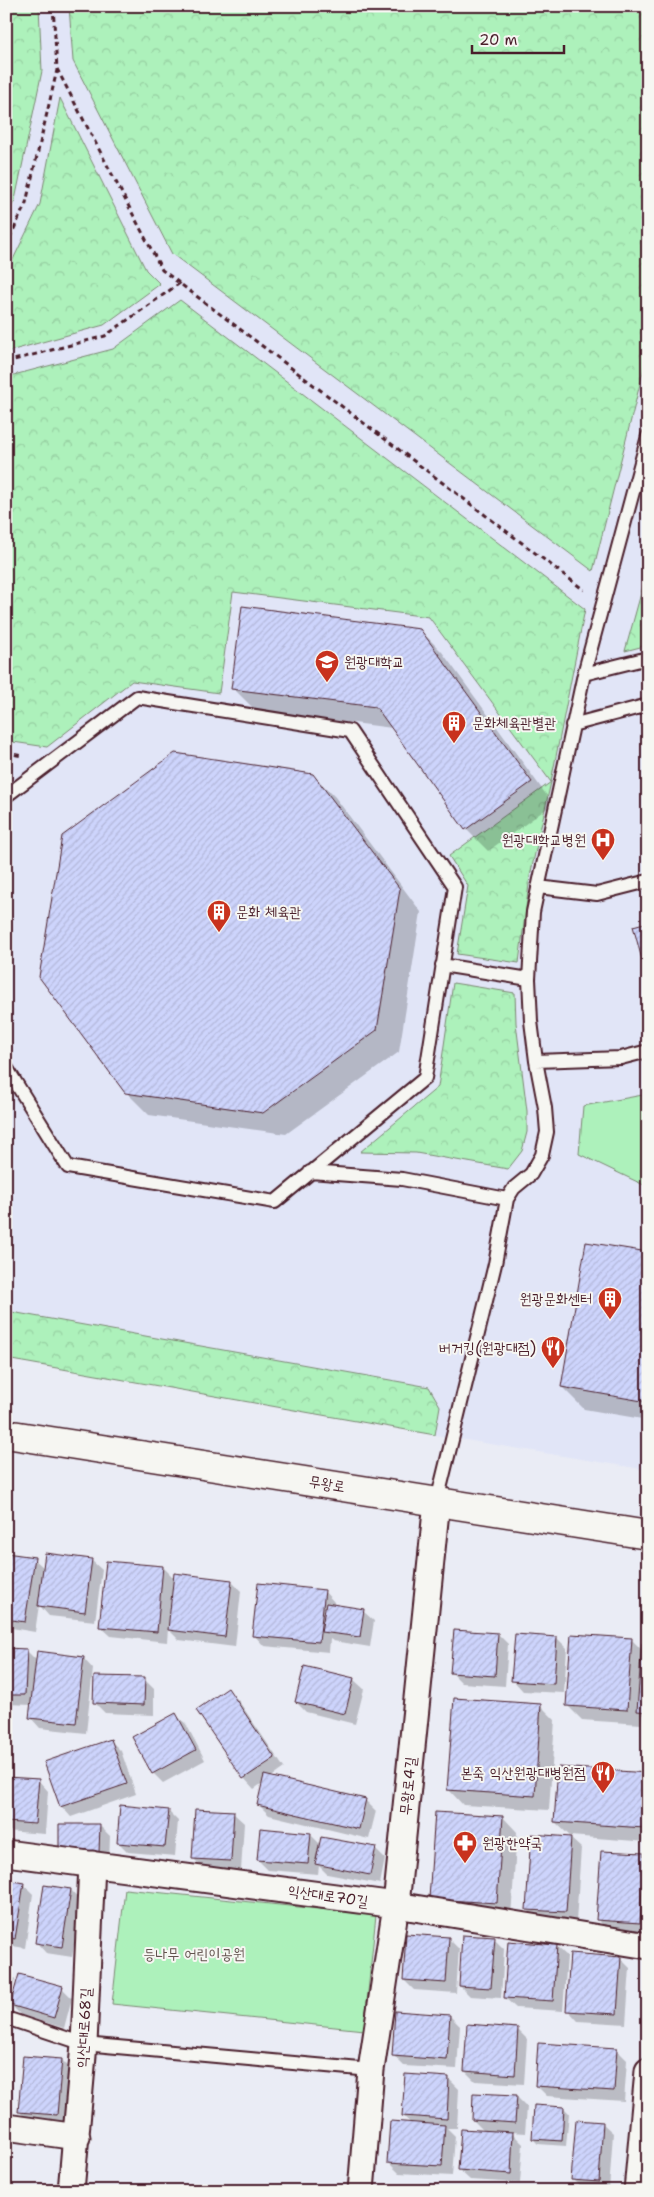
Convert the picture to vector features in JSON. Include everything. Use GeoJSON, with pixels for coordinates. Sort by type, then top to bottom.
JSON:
{"type":"FeatureCollection","features":[{"type":"Feature","properties":{"kind":"street","name":"무왕로"},"geometry":{"type":"LineString","coordinates":[[6,1434],[648,1535]]}},
{"type":"Feature","properties":{"kind":"street","name":"무왕로4길"},"geometry":{"type":"LineString","coordinates":[[361,2191],[371,2070],[396,1905],[437,1501]]}},
{"type":"Feature","properties":{"kind":"street","name":"익산대로70길"},"geometry":{"type":"LineString","coordinates":[[6,1853],[396,1905],[648,1946]]}},
{"type":"Feature","properties":{"kind":"street","name":"익산대로68길"},"geometry":{"type":"LineString","coordinates":[[71,2191],[84,2044],[92,1864]]}},
{"type":"Feature","properties":{"kind":"street"},"geometry":{"type":"LineString","coordinates":[[637,2191],[648,2071]]}},
{"type":"Feature","properties":{"kind":"street"},"geometry":{"type":"LineString","coordinates":[[6,2127],[77,2137]]}},
{"type":"Feature","properties":{"kind":"lane"},"geometry":{"type":"LineString","coordinates":[[437,1501],[495,1264],[507,1199],[514,1188],[531,1174],[542,1155],[547,1132],[545,1108],[530,1020],[528,979],[533,912],[584,674],[648,436]]}},
{"type":"Feature","properties":{"kind":"lane"},"geometry":{"type":"LineString","coordinates":[[584,674],[648,658]]}},
{"type":"Feature","properties":{"kind":"lane"},"geometry":{"type":"LineString","coordinates":[[6,796],[137,697],[350,731],[455,887],[425,1078],[275,1202],[68,1167],[6,1067]]}},
{"type":"Feature","properties":{"kind":"lane"},"geometry":{"type":"LineString","coordinates":[[572,725],[648,705]]}},
{"type":"Feature","properties":{"kind":"lane"},"geometry":{"type":"LineString","coordinates":[[538,886],[597,894],[648,881]]}},
{"type":"Feature","properties":{"kind":"lane"},"geometry":{"type":"LineString","coordinates":[[442,965],[528,979]]}},
{"type":"Feature","properties":{"kind":"lane"},"geometry":{"type":"LineString","coordinates":[[536,1061],[621,1058],[648,1051]]}},
{"type":"Feature","properties":{"kind":"lane"},"geometry":{"type":"LineString","coordinates":[[310,1172],[402,1179],[507,1199]]}},
{"type":"Feature","properties":{"kind":"lane"},"geometry":{"type":"LineString","coordinates":[[6,2018],[84,2044],[371,2070]]}},
{"type":"Feature","properties":{"kind":"path"},"geometry":{"type":"LineString","coordinates":[[6,246],[26,203],[57,69],[53,6]]}},
{"type":"Feature","properties":{"kind":"path"},"geometry":{"type":"LineString","coordinates":[[57,69],[162,270],[602,603]]}},
{"type":"Feature","properties":{"kind":"path"},"geometry":{"type":"LineString","coordinates":[[6,362],[105,336],[180,283]]}},
{"type":"Feature","properties":{"kind":"shaded area","name":"원광대학교"},"geometry":{"type":"Polygon","coordinates":[[[6,6],[648,6],[648,1470],[435,1435],[6,1359],[6,6]]]}},
{"type":"Feature","properties":{"kind":"green space"},"geometry":{"type":"Polygon","coordinates":[[[6,6],[39,6],[42,71],[15,200],[6,217],[6,6]]]}},
{"type":"Feature","properties":{"kind":"green space"},"geometry":{"type":"Polygon","coordinates":[[[69,6],[648,6],[648,352],[593,571],[172,254],[73,61],[69,6]]]}},
{"type":"Feature","properties":{"kind":"green space"},"geometry":{"type":"Polygon","coordinates":[[[60,98],[146,270],[160,284],[104,325],[6,352],[9,294],[6,293],[6,274],[40,204],[60,98]]]}},
{"type":"Feature","properties":{"kind":"green space"},"geometry":{"type":"Polygon","coordinates":[[[180,300],[585,609],[551,782],[429,617],[233,592],[219,693],[132,681],[47,747],[6,741],[6,377],[113,349],[180,300]]]}},
{"type":"Feature","properties":{"kind":"green space"},"geometry":{"type":"Polygon","coordinates":[[[648,568],[648,645],[625,651],[648,568]]]}},
{"type":"Feature","properties":{"kind":"green space"},"geometry":{"type":"Polygon","coordinates":[[[551,782],[530,876],[519,963],[457,954],[468,886],[449,856],[551,782]]]}},
{"type":"Feature","properties":{"kind":"green space"},"geometry":{"type":"Polygon","coordinates":[[[453,983],[515,993],[516,1023],[527,1111],[527,1132],[522,1151],[508,1169],[416,1153],[360,1152],[438,1087],[453,983]]]}},
{"type":"Feature","properties":{"kind":"green space"},"geometry":{"type":"Polygon","coordinates":[[[648,1094],[648,1187],[579,1154],[583,1106],[648,1094]]]}},
{"type":"Feature","properties":{"kind":"green space"},"geometry":{"type":"Polygon","coordinates":[[[6,1311],[429,1387],[440,1406],[435,1435],[6,1359],[6,1311]]]}},
{"type":"Feature","properties":{"kind":"green space","name":"등나무 어린이공원"},"geometry":{"type":"Polygon","coordinates":[[[125,1889],[376,1915],[364,2030],[112,2004],[125,1889]]]}},
{"type":"Feature","properties":{"kind":"building","name":"문화체육관별관"},"geometry":{"type":"Polygon","coordinates":[[[242,606],[420,629],[532,782],[465,830],[376,707],[231,689],[242,606]]]}},
{"type":"Feature","properties":{"kind":"building","name":"문화 체육관"},"geometry":{"type":"Polygon","coordinates":[[[175,753],[313,774],[400,889],[377,1030],[263,1113],[125,1093],[39,977],[62,836],[175,753]]]}},
{"type":"Feature","properties":{"kind":"building"},"geometry":{"type":"Polygon","coordinates":[[[648,922],[648,982],[633,926],[648,922]]]}},
{"type":"Feature","properties":{"kind":"building","name":"원광문화센터"},"geometry":{"type":"Polygon","coordinates":[[[586,1242],[648,1252],[648,1402],[561,1387],[586,1242]]]}},
{"type":"Feature","properties":{"kind":"building"},"geometry":{"type":"Polygon","coordinates":[[[6,1553],[35,1557],[25,1622],[6,1619],[6,1553]]]}},
{"type":"Feature","properties":{"kind":"building"},"geometry":{"type":"Polygon","coordinates":[[[45,1553],[92,1559],[85,1612],[38,1606],[45,1553]]]}},
{"type":"Feature","properties":{"kind":"building"},"geometry":{"type":"Polygon","coordinates":[[[106,1561],[163,1566],[157,1632],[99,1627],[106,1561]]]}},
{"type":"Feature","properties":{"kind":"building"},"geometry":{"type":"Polygon","coordinates":[[[174,1573],[232,1580],[225,1637],[168,1630],[174,1573]]]}},
{"type":"Feature","properties":{"kind":"building"},"geometry":{"type":"Polygon","coordinates":[[[258,1583],[325,1590],[319,1642],[252,1636],[258,1583]]]}},
{"type":"Feature","properties":{"kind":"building"},"geometry":{"type":"Polygon","coordinates":[[[326,1603],[364,1609],[360,1637],[321,1632],[326,1603]]]}},
{"type":"Feature","properties":{"kind":"building"},"geometry":{"type":"Polygon","coordinates":[[[454,1630],[498,1633],[495,1676],[450,1673],[454,1630]]]}},
{"type":"Feature","properties":{"kind":"building"},"geometry":{"type":"Polygon","coordinates":[[[515,1634],[557,1637],[554,1684],[511,1681],[515,1634]]]}},
{"type":"Feature","properties":{"kind":"building"},"geometry":{"type":"Polygon","coordinates":[[[571,1634],[632,1638],[627,1710],[566,1706],[571,1634]]]}},
{"type":"Feature","properties":{"kind":"building"},"geometry":{"type":"Polygon","coordinates":[[[642,1643],[648,1644],[648,1712],[637,1711],[642,1643]]]}},
{"type":"Feature","properties":{"kind":"building"},"geometry":{"type":"Polygon","coordinates":[[[6,1648],[27,1649],[25,1695],[6,1695],[6,1648]]]}},
{"type":"Feature","properties":{"kind":"building"},"geometry":{"type":"Polygon","coordinates":[[[37,1651],[84,1657],[76,1723],[29,1718],[37,1651]]]}},
{"type":"Feature","properties":{"kind":"building"},"geometry":{"type":"Polygon","coordinates":[[[304,1666],[354,1678],[345,1714],[295,1702],[304,1666]]]}},
{"type":"Feature","properties":{"kind":"building"},"geometry":{"type":"Polygon","coordinates":[[[94,1676],[145,1677],[144,1705],[93,1703],[94,1676]]]}},
{"type":"Feature","properties":{"kind":"building"},"geometry":{"type":"Polygon","coordinates":[[[228,1688],[275,1758],[243,1779],[196,1710],[228,1688]]]}},
{"type":"Feature","properties":{"kind":"building"},"geometry":{"type":"Polygon","coordinates":[[[454,1698],[541,1704],[535,1796],[447,1790],[454,1698]]]}},
{"type":"Feature","properties":{"kind":"building"},"geometry":{"type":"Polygon","coordinates":[[[176,1713],[196,1750],[152,1774],[132,1737],[176,1713]]]}},
{"type":"Feature","properties":{"kind":"building"},"geometry":{"type":"Polygon","coordinates":[[[111,1739],[127,1784],[60,1807],[44,1762],[111,1739]]]}},
{"type":"Feature","properties":{"kind":"building"},"geometry":{"type":"Polygon","coordinates":[[[558,1767],[648,1773],[645,1828],[554,1822],[558,1767]]]}},
{"type":"Feature","properties":{"kind":"building"},"geometry":{"type":"Polygon","coordinates":[[[264,1775],[366,1799],[359,1829],[257,1805],[264,1775]]]}},
{"type":"Feature","properties":{"kind":"building"},"geometry":{"type":"Polygon","coordinates":[[[6,1777],[39,1779],[35,1824],[6,1822],[6,1777]]]}},
{"type":"Feature","properties":{"kind":"building"},"geometry":{"type":"Polygon","coordinates":[[[120,1805],[169,1810],[165,1847],[117,1843],[120,1805]]]}},
{"type":"Feature","properties":{"kind":"building"},"geometry":{"type":"Polygon","coordinates":[[[195,1809],[234,1811],[231,1861],[192,1859],[195,1809]]]}},
{"type":"Feature","properties":{"kind":"building"},"geometry":{"type":"Polygon","coordinates":[[[435,1812],[503,1816],[497,1903],[429,1899],[435,1812]]]}},
{"type":"Feature","properties":{"kind":"building"},"geometry":{"type":"Polygon","coordinates":[[[59,1824],[100,1824],[99,1853],[59,1853],[59,1824]]]}},
{"type":"Feature","properties":{"kind":"building"},"geometry":{"type":"Polygon","coordinates":[[[260,1828],[311,1833],[308,1864],[257,1860],[260,1828]]]}},
{"type":"Feature","properties":{"kind":"building"},"geometry":{"type":"Polygon","coordinates":[[[531,1834],[571,1837],[566,1912],[526,1910],[531,1834]]]}},
{"type":"Feature","properties":{"kind":"building"},"geometry":{"type":"Polygon","coordinates":[[[321,1837],[376,1847],[370,1875],[315,1864],[321,1837]]]}},
{"type":"Feature","properties":{"kind":"building"},"geometry":{"type":"Polygon","coordinates":[[[601,1851],[644,1853],[640,1923],[596,1920],[601,1851]]]}},
{"type":"Feature","properties":{"kind":"building"},"geometry":{"type":"Polygon","coordinates":[[[6,1880],[24,1883],[15,1939],[6,1937],[6,1880]]]}},
{"type":"Feature","properties":{"kind":"building"},"geometry":{"type":"Polygon","coordinates":[[[44,1885],[71,1889],[62,1947],[35,1943],[44,1885]]]}},
{"type":"Feature","properties":{"kind":"building"},"geometry":{"type":"Polygon","coordinates":[[[406,1934],[449,1937],[446,1983],[403,1980],[406,1934]]]}},
{"type":"Feature","properties":{"kind":"building"},"geometry":{"type":"Polygon","coordinates":[[[462,1935],[495,1937],[491,1988],[459,1986],[462,1935]]]}},
{"type":"Feature","properties":{"kind":"building"},"geometry":{"type":"Polygon","coordinates":[[[508,1941],[557,1945],[553,2001],[504,1998],[508,1941]]]}},
{"type":"Feature","properties":{"kind":"building"},"geometry":{"type":"Polygon","coordinates":[[[570,1953],[621,1957],[617,2014],[566,2011],[570,1953]]]}},
{"type":"Feature","properties":{"kind":"building"},"geometry":{"type":"Polygon","coordinates":[[[19,1974],[63,1986],[54,2018],[10,2005],[19,1974]]]}},
{"type":"Feature","properties":{"kind":"building"},"geometry":{"type":"Polygon","coordinates":[[[395,2011],[450,2015],[447,2060],[392,2056],[395,2011]]]}},
{"type":"Feature","properties":{"kind":"building"},"geometry":{"type":"Polygon","coordinates":[[[467,2024],[518,2028],[515,2075],[464,2071],[467,2024]]]}},
{"type":"Feature","properties":{"kind":"building"},"geometry":{"type":"Polygon","coordinates":[[[538,2043],[617,2048],[614,2091],[535,2086],[538,2043]]]}},
{"type":"Feature","properties":{"kind":"building"},"geometry":{"type":"Polygon","coordinates":[[[23,2056],[62,2059],[57,2115],[18,2112],[23,2056]]]}},
{"type":"Feature","properties":{"kind":"building"},"geometry":{"type":"Polygon","coordinates":[[[405,2074],[449,2077],[447,2119],[402,2116],[405,2074]]]}},
{"type":"Feature","properties":{"kind":"building"},"geometry":{"type":"Polygon","coordinates":[[[473,2093],[517,2095],[515,2123],[472,2120],[473,2093]]]}},
{"type":"Feature","properties":{"kind":"building"},"geometry":{"type":"Polygon","coordinates":[[[534,2105],[564,2107],[562,2141],[532,2139],[534,2105]]]}},
{"type":"Feature","properties":{"kind":"building"},"geometry":{"type":"Polygon","coordinates":[[[576,2120],[603,2122],[599,2182],[571,2180],[576,2120]]]}},
{"type":"Feature","properties":{"kind":"building"},"geometry":{"type":"Polygon","coordinates":[[[390,2121],[445,2125],[442,2166],[387,2163],[390,2121]]]}},
{"type":"Feature","properties":{"kind":"building"},"geometry":{"type":"Polygon","coordinates":[[[461,2129],[513,2132],[511,2174],[458,2170],[461,2129]]]}},
{"type":"Feature","properties":{"kind":"building"},"geometry":{"type":"Polygon","coordinates":[[[390,2187],[429,2189],[429,2191],[389,2191],[390,2187]]]}},
{"type":"Feature","properties":{"kind":"place","name":"원광대학교"},"geometry":{"type":"Point","coordinates":[327,683]}},
{"type":"Feature","properties":{"kind":"place","name":"문화체육관별관"},"geometry":{"type":"Point","coordinates":[454,744]}},
{"type":"Feature","properties":{"kind":"place","name":"원광대학교병원"},"geometry":{"type":"Point","coordinates":[603,861]}},
{"type":"Feature","properties":{"kind":"place","name":"문화 체육관"},"geometry":{"type":"Point","coordinates":[219,933]}},
{"type":"Feature","properties":{"kind":"place","name":"원광문화센터"},"geometry":{"type":"Point","coordinates":[610,1320]}},
{"type":"Feature","properties":{"kind":"place","name":"버거킹(원광대점)"},"geometry":{"type":"Point","coordinates":[553,1369]}},
{"type":"Feature","properties":{"kind":"place","name":"본죽 익산원광대병원점"},"geometry":{"type":"Point","coordinates":[603,1794]}},
{"type":"Feature","properties":{"kind":"place","name":"원광한약국"},"geometry":{"type":"Point","coordinates":[465,1864]}}]}
